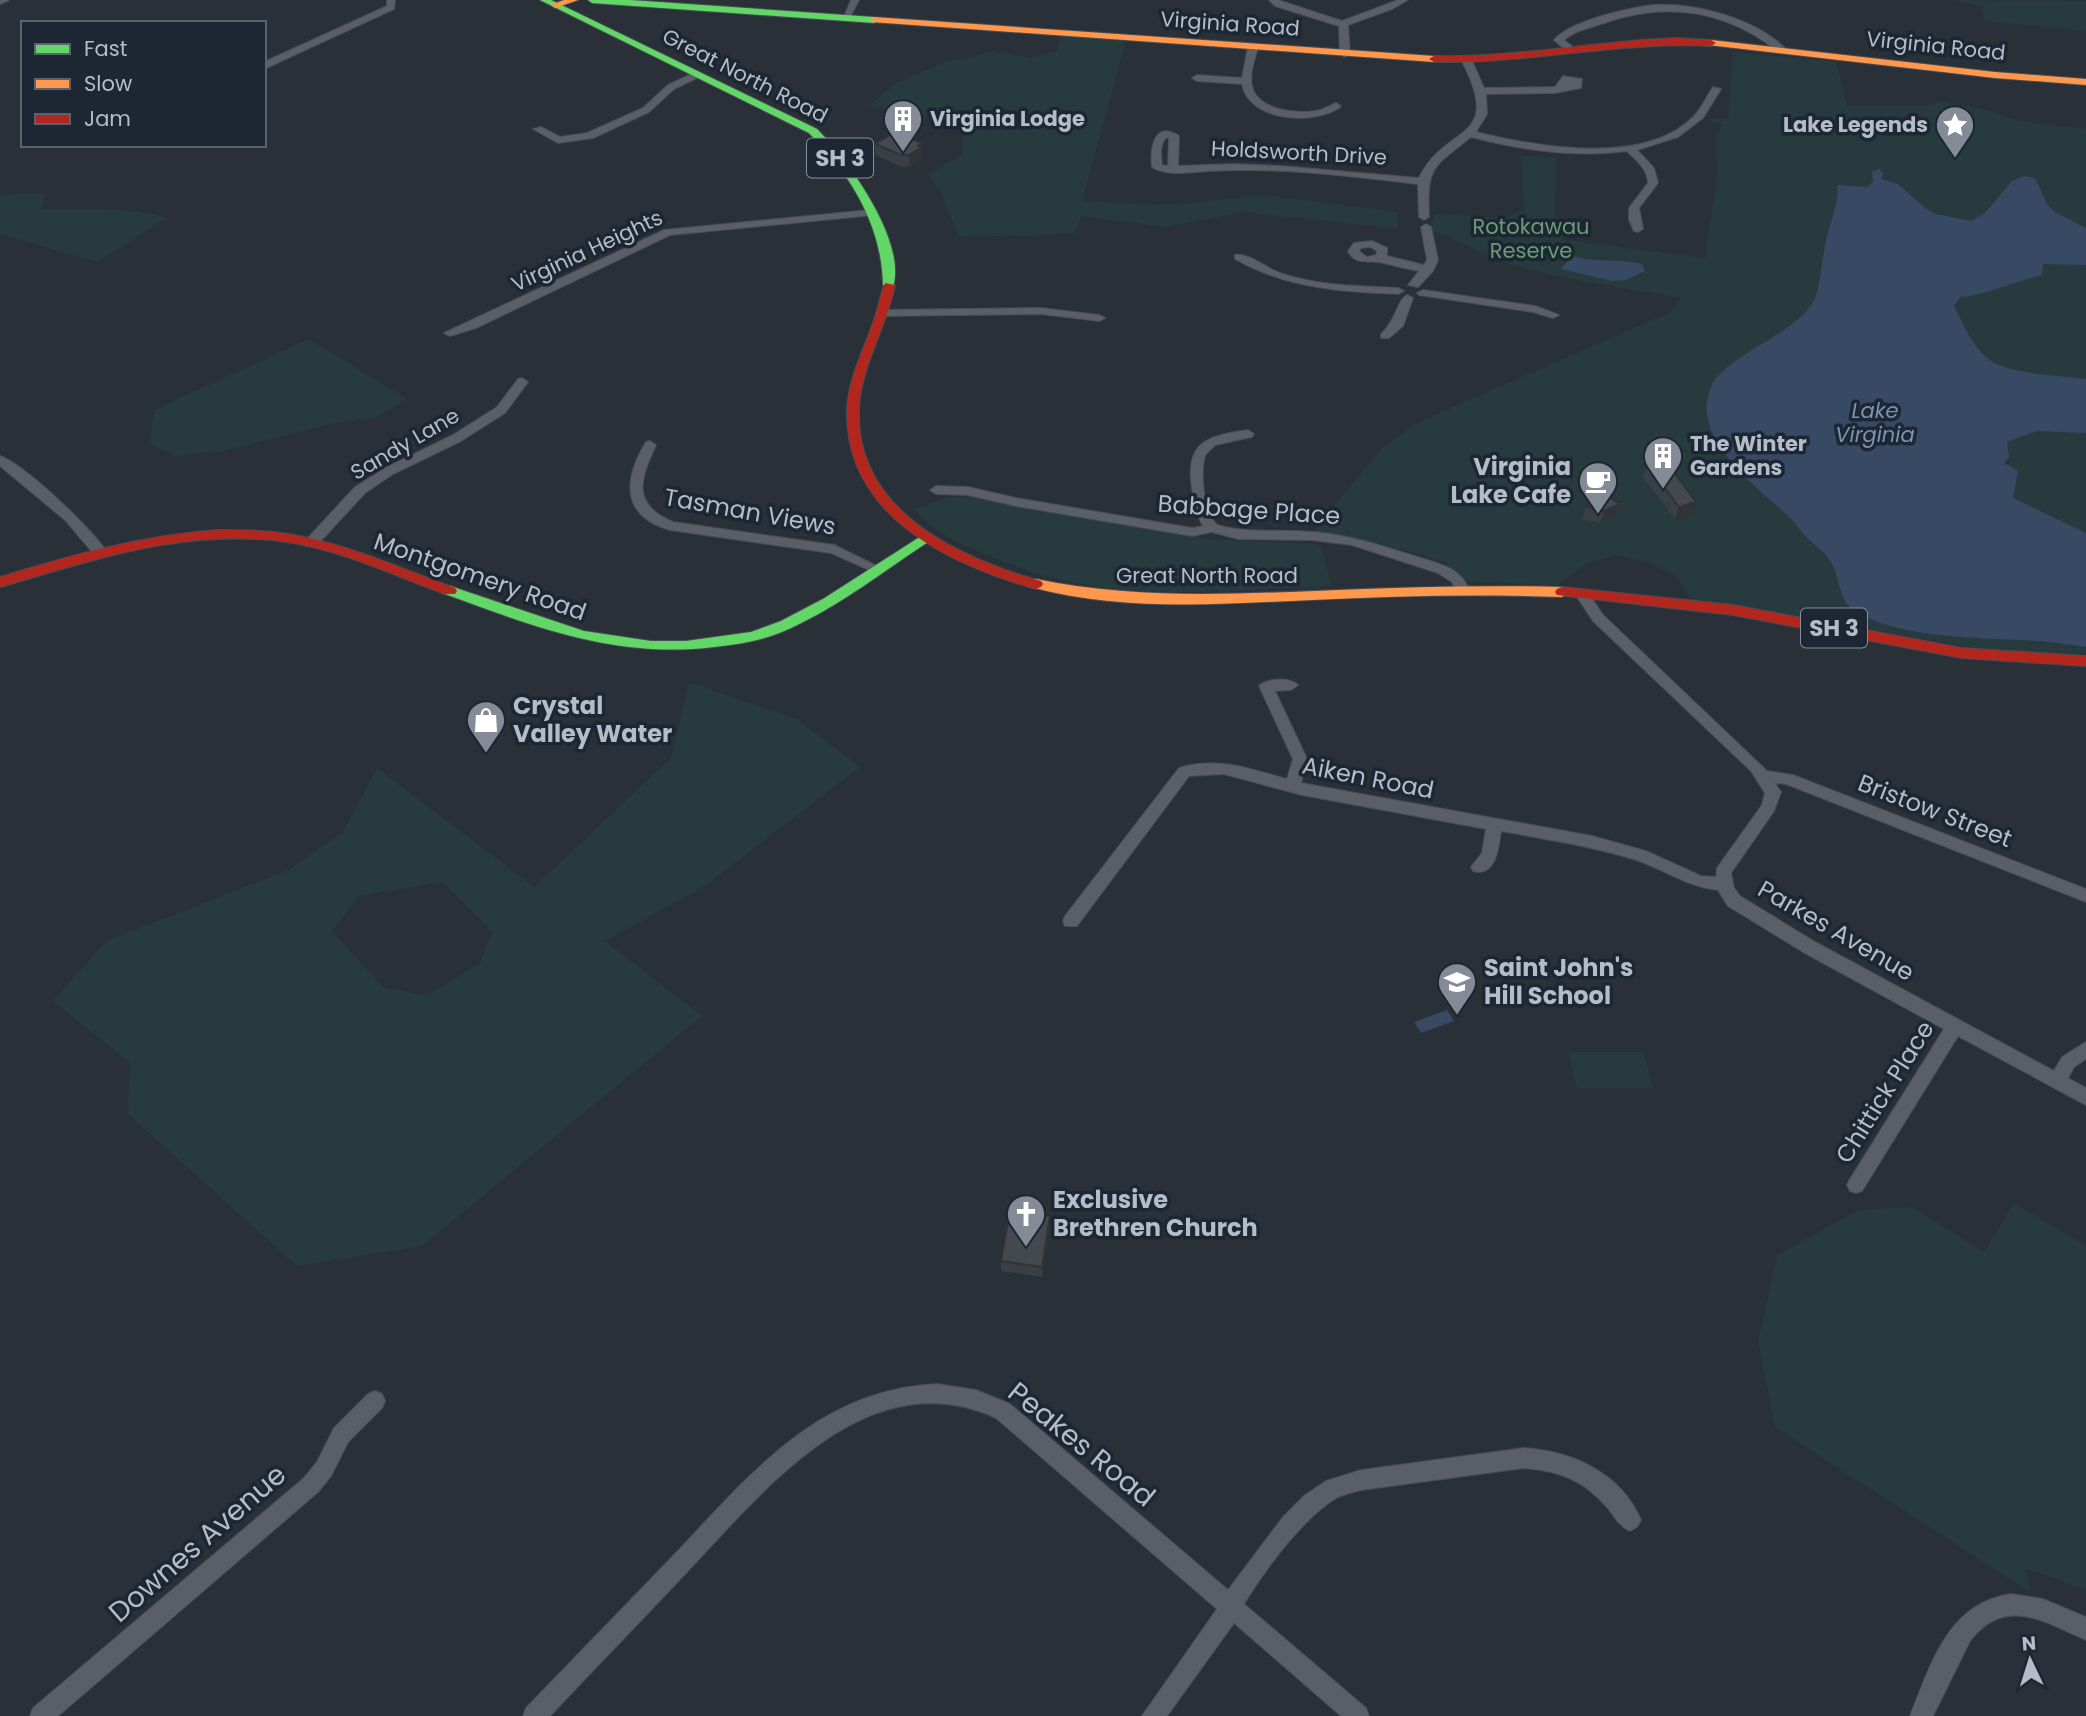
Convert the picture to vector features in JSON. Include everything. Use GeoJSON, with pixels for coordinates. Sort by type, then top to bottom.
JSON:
{"type":"FeatureCollection","features":[{"type":"Feature","properties":{"kind":"main road"},"geometry":{"type":"LineString","coordinates":[[550,2],[574,0]]}},
{"type":"Feature","properties":{"kind":"main road","name":"Virginia Road"},"geometry":{"type":"LineString","coordinates":[[592,0],[1467,61],[1507,59],[1625,41],[1674,39],[1984,74],[2086,82]]}},
{"type":"Feature","properties":{"kind":"main road","name":"Great North Road"},"geometry":{"type":"LineString","coordinates":[[550,2],[817,133],[840,157],[882,238],[889,265],[884,313],[856,383],[852,402],[852,433],[874,486],[889,506],[926,537],[957,556],[1006,576],[1042,586],[1116,598],[1185,601],[1463,591],[1582,594],[1759,614],[1963,653],[2086,661]]}},
{"type":"Feature","properties":{"kind":"main road","name":"Montgomery Road"},"geometry":{"type":"LineString","coordinates":[[0,582],[99,551],[146,541],[196,535],[255,535],[311,543],[583,637],[645,646],[724,642],[780,629],[926,537]]}},
{"type":"Feature","properties":{"kind":"main road"},"geometry":{"type":"LineString","coordinates":[[895,557],[933,553],[957,556]]}},
{"type":"Feature","properties":{"kind":"street"},"geometry":{"type":"LineString","coordinates":[[266,64],[344,26],[383,12],[391,7],[391,0]]}},
{"type":"Feature","properties":{"kind":"street"},"geometry":{"type":"LineString","coordinates":[[846,17],[855,0]]}},
{"type":"Feature","properties":{"kind":"street"},"geometry":{"type":"LineString","coordinates":[[1273,0],[1278,4],[1343,24]]}},
{"type":"Feature","properties":{"kind":"street"},"geometry":{"type":"LineString","coordinates":[[1343,24],[1351,18],[1385,10],[1404,0]]}},
{"type":"Feature","properties":{"kind":"street","name":"Virginia Road"},"geometry":{"type":"LineString","coordinates":[[1570,49],[1559,40],[1561,36],[1629,11],[1661,7],[1710,14],[1767,37],[1782,50]]}},
{"type":"Feature","properties":{"kind":"street"},"geometry":{"type":"LineString","coordinates":[[1343,24],[1345,54]]}},
{"type":"Feature","properties":{"kind":"street"},"geometry":{"type":"LineString","coordinates":[[1253,47],[1247,89],[1257,102],[1279,111],[1320,114],[1330,112],[1336,106]]}},
{"type":"Feature","properties":{"kind":"street"},"geometry":{"type":"LineString","coordinates":[[1418,289],[1434,256],[1425,222],[1423,182],[1434,161],[1470,134],[1482,114],[1481,91],[1467,61]]}},
{"type":"Feature","properties":{"kind":"street"},"geometry":{"type":"LineString","coordinates":[[538,129],[558,140],[589,136],[646,110],[671,87],[698,74]]}},
{"type":"Feature","properties":{"kind":"street"},"geometry":{"type":"LineString","coordinates":[[1197,78],[1247,80]]}},
{"type":"Feature","properties":{"kind":"street"},"geometry":{"type":"LineString","coordinates":[[1481,91],[1561,89]]}},
{"type":"Feature","properties":{"kind":"street"},"geometry":{"type":"LineString","coordinates":[[1470,134],[1550,150],[1593,152],[1629,148],[1663,139],[1692,123],[1712,101],[1716,89]]}},
{"type":"Feature","properties":{"kind":"street","name":"Holdsworth Drive"},"geometry":{"type":"LineString","coordinates":[[1174,166],[1174,136],[1161,135],[1157,141],[1157,167],[1320,170],[1423,182]]}},
{"type":"Feature","properties":{"kind":"street"},"geometry":{"type":"LineString","coordinates":[[1629,148],[1645,163],[1653,177],[1653,183],[1634,204],[1632,212],[1638,229]]}},
{"type":"Feature","properties":{"kind":"street","name":"Virginia Heights"},"geometry":{"type":"LineString","coordinates":[[450,333],[472,326],[668,232],[870,213]]}},
{"type":"Feature","properties":{"kind":"street"},"geometry":{"type":"LineString","coordinates":[[1239,257],[1259,270],[1307,284],[1403,294]]}},
{"type":"Feature","properties":{"kind":"street"},"geometry":{"type":"LineString","coordinates":[[1381,258],[1401,265],[1429,269]]}},
{"type":"Feature","properties":{"kind":"street"},"geometry":{"type":"LineString","coordinates":[[1385,336],[1397,326],[1404,285],[1535,309],[1553,315]]}},
{"type":"Feature","properties":{"kind":"street"},"geometry":{"type":"LineString","coordinates":[[884,313],[1041,311],[1099,318]]}},
{"type":"Feature","properties":{"kind":"street","name":"Sandy Lane"},"geometry":{"type":"LineString","coordinates":[[311,543],[360,490],[389,471],[457,438],[501,410],[522,382]]}},
{"type":"Feature","properties":{"kind":"street"},"geometry":{"type":"LineString","coordinates":[[1212,528],[1205,519],[1194,468],[1195,460],[1207,445],[1248,434]]}},
{"type":"Feature","properties":{"kind":"street","name":"Tasman Views"},"geometry":{"type":"LineString","coordinates":[[650,445],[640,464],[636,498],[639,507],[654,520],[690,529],[834,549],[876,569]]}},
{"type":"Feature","properties":{"kind":"street"},"geometry":{"type":"LineString","coordinates":[[0,460],[80,528],[99,551]]}},
{"type":"Feature","properties":{"kind":"street","name":"Babbage Place"},"geometry":{"type":"LineString","coordinates":[[936,490],[968,491],[1016,502],[1192,532],[1212,528],[1238,535],[1312,536],[1353,541],[1444,570],[1458,579],[1463,591]]}},
{"type":"Feature","properties":{"kind":"street"},"geometry":{"type":"LineString","coordinates":[[1582,594],[1598,618],[1764,776]]}},
{"type":"Feature","properties":{"kind":"street"},"geometry":{"type":"LineString","coordinates":[[1291,685],[1266,686],[1300,759],[1293,786]]}},
{"type":"Feature","properties":{"kind":"street","name":"Aiken Road"},"geometry":{"type":"LineString","coordinates":[[1071,921],[1184,772],[1200,768],[1224,768],[1293,786],[1617,848],[1640,855],[1688,878],[1724,884]]}},
{"type":"Feature","properties":{"kind":"street","name":"Parkes Avenue"},"geometry":{"type":"LineString","coordinates":[[1764,776],[1773,792],[1773,799],[1725,867],[1722,876],[1734,901],[1758,917],[2086,1097]]}},
{"type":"Feature","properties":{"kind":"street","name":"Bristow Street"},"geometry":{"type":"LineString","coordinates":[[1764,776],[1788,779],[2086,896]]}},
{"type":"Feature","properties":{"kind":"street"},"geometry":{"type":"LineString","coordinates":[[1479,867],[1490,855],[1494,826]]}},
{"type":"Feature","properties":{"kind":"street","name":"Chittick Place"},"geometry":{"type":"LineString","coordinates":[[1856,1185],[1955,1026]]}},
{"type":"Feature","properties":{"kind":"street"},"geometry":{"type":"LineString","coordinates":[[2057,1081],[2068,1062],[2086,1049]]}},
{"type":"Feature","properties":{"kind":"street","name":"Peakes Road"},"geometry":{"type":"LineString","coordinates":[[534,1716],[783,1457],[832,1421],[879,1402],[924,1394],[968,1396],[1003,1411],[1358,1716]]}},
{"type":"Feature","properties":{"kind":"street","name":"Downes Avenue"},"geometry":{"type":"LineString","coordinates":[[41,1716],[311,1485],[324,1469],[341,1435],[351,1422],[375,1401]]}},
{"type":"Feature","properties":{"kind":"street"},"geometry":{"type":"LineString","coordinates":[[1153,1716],[1290,1524],[1333,1488],[1361,1480],[1524,1458],[1543,1459],[1586,1472],[1604,1486],[1630,1520]]}},
{"type":"Feature","properties":{"kind":"street"},"geometry":{"type":"LineString","coordinates":[[1921,1716],[1960,1636],[1980,1615],[2002,1607],[2027,1606],[2046,1609],[2086,1629]]}},
{"type":"Feature","properties":{"kind":"green space"},"geometry":{"type":"Polygon","coordinates":[[[1954,0],[2086,1],[2086,31],[1985,21],[1981,7],[1954,0]]]}},
{"type":"Feature","properties":{"kind":"green space"},"geometry":{"type":"Polygon","coordinates":[[[1061,36],[1126,41],[1082,201],[1170,205],[1263,195],[1398,212],[1398,229],[1243,212],[1165,227],[1081,216],[1075,234],[959,237],[941,194],[928,174],[963,154],[963,131],[950,120],[869,106],[896,83],[953,59],[966,59],[993,51],[1031,58],[1057,51],[1061,36]]]}},
{"type":"Feature","properties":{"kind":"green space","name":"Rotokawau Reserve"},"geometry":{"type":"Polygon","coordinates":[[[1733,52],[1836,62],[1847,106],[1928,106],[1941,101],[1987,110],[2019,121],[2086,129],[2086,654],[1995,651],[1692,600],[1675,576],[1650,563],[1618,555],[1587,563],[1558,585],[1458,581],[1446,563],[1428,557],[1381,544],[1315,535],[1320,523],[1382,448],[1421,421],[1671,312],[1681,298],[1528,269],[1428,231],[1436,214],[1505,218],[1524,209],[1521,156],[1556,158],[1555,217],[1564,240],[1705,258],[1717,177],[1716,135],[1723,125],[1707,119],[1728,118],[1733,52]]]}},
{"type":"Feature","properties":{"kind":"green space"},"geometry":{"type":"Polygon","coordinates":[[[45,193],[41,209],[120,210],[166,218],[97,262],[0,234],[0,195],[45,193]]]}},
{"type":"Feature","properties":{"kind":"green space"},"geometry":{"type":"Polygon","coordinates":[[[309,339],[407,399],[377,417],[330,424],[223,451],[176,456],[150,444],[154,410],[309,339]]]}},
{"type":"Feature","properties":{"kind":"green space"},"geometry":{"type":"Polygon","coordinates":[[[967,496],[1210,539],[1317,544],[1322,546],[1331,586],[1175,592],[1112,589],[1055,578],[1005,562],[953,540],[928,523],[915,509],[945,498],[967,496]]]}},
{"type":"Feature","properties":{"kind":"green space"},"geometry":{"type":"Polygon","coordinates":[[[689,682],[797,719],[860,767],[705,886],[605,941],[702,1016],[422,1246],[297,1266],[128,1114],[130,1063],[53,1001],[106,941],[289,870],[343,832],[377,768],[534,887],[671,758],[689,682]],[[443,882],[359,896],[332,931],[384,988],[428,995],[480,963],[492,932],[443,882]]]}},
{"type":"Feature","properties":{"kind":"green space"},"geometry":{"type":"Polygon","coordinates":[[[1568,1052],[1643,1052],[1653,1088],[1577,1088],[1568,1052]]]}},
{"type":"Feature","properties":{"kind":"green space"},"geometry":{"type":"Polygon","coordinates":[[[2014,1203],[2086,1246],[2086,1590],[2026,1568],[2030,1592],[1775,1427],[1758,1342],[1777,1255],[1859,1210],[1912,1207],[1984,1252],[2014,1203]]]}},
{"type":"Feature","properties":{"kind":"water","name":"Lake Virginia"},"geometry":{"type":"Polygon","coordinates":[[[1879,169],[1883,173],[1881,179],[1898,184],[1925,208],[1936,214],[1971,221],[1985,213],[2012,181],[2024,176],[2035,178],[2047,204],[2055,212],[2086,228],[2086,265],[2043,264],[2042,275],[1981,294],[1960,297],[1954,306],[1974,342],[1984,355],[1999,365],[2022,371],[2086,379],[2086,433],[2037,431],[2007,442],[2009,457],[2004,463],[2018,471],[2013,498],[2086,533],[2086,647],[2045,641],[1924,633],[1880,623],[1861,615],[1853,610],[1844,598],[1829,558],[1729,459],[1709,424],[1707,406],[1711,387],[1719,375],[1731,364],[1795,322],[1815,298],[1827,234],[1836,206],[1837,185],[1867,187],[1873,182],[1872,172],[1879,169]]]}},
{"type":"Feature","properties":{"kind":"water"},"geometry":{"type":"Polygon","coordinates":[[[1568,254],[1586,259],[1642,264],[1645,271],[1626,280],[1612,281],[1561,269],[1567,262],[1568,254]]]}},
{"type":"Feature","properties":{"kind":"water"},"geometry":{"type":"Polygon","coordinates":[[[1447,1010],[1454,1021],[1421,1033],[1414,1022],[1447,1010]]]}},
{"type":"Feature","properties":{"kind":"building"},"geometry":{"type":"Polygon","coordinates":[[[895,132],[922,143],[918,146],[922,147],[909,155],[901,155],[875,144],[895,132]]]}},
{"type":"Feature","properties":{"kind":"building"},"geometry":{"type":"Polygon","coordinates":[[[1666,462],[1696,502],[1679,507],[1648,465],[1666,462]]]}},
{"type":"Feature","properties":{"kind":"building"},"geometry":{"type":"Polygon","coordinates":[[[1609,497],[1620,504],[1604,511],[1586,507],[1609,497]]]}},
{"type":"Feature","properties":{"kind":"building","name":"Exclusive Brethren Church"},"geometry":{"type":"Polygon","coordinates":[[[1010,1210],[1050,1216],[1042,1267],[1001,1261],[1010,1210]]]}},
{"type":"Feature","properties":{"kind":"traffic: fast"},"geometry":{"type":"LineString","coordinates":[[544,0],[813,131],[841,162],[866,202],[884,245],[889,285]]}},
{"type":"Feature","properties":{"kind":"traffic: fast"},"geometry":{"type":"LineString","coordinates":[[592,0],[874,20]]}},
{"type":"Feature","properties":{"kind":"traffic: fast"},"geometry":{"type":"LineString","coordinates":[[450,591],[584,636],[651,646],[686,645],[751,637],[786,625],[827,602],[926,537]]}},
{"type":"Feature","properties":{"kind":"traffic: slow"},"geometry":{"type":"LineString","coordinates":[[555,5],[574,0]]}},
{"type":"Feature","properties":{"kind":"traffic: slow"},"geometry":{"type":"LineString","coordinates":[[874,20],[1434,59]]}},
{"type":"Feature","properties":{"kind":"traffic: slow"},"geometry":{"type":"LineString","coordinates":[[1711,43],[1995,75],[2086,82]]}},
{"type":"Feature","properties":{"kind":"traffic: slow"},"geometry":{"type":"LineString","coordinates":[[1036,584],[1102,595],[1168,599],[1432,591],[1562,592]]}},
{"type":"Feature","properties":{"kind":"traffic: jam"},"geometry":{"type":"LineString","coordinates":[[1434,59],[1503,58],[1641,42],[1711,43]]}},
{"type":"Feature","properties":{"kind":"traffic: jam"},"geometry":{"type":"LineString","coordinates":[[889,285],[886,301],[859,377],[853,408],[855,443],[866,475],[885,502],[910,526],[940,546],[1004,575],[1036,584]]}},
{"type":"Feature","properties":{"kind":"traffic: jam"},"geometry":{"type":"LineString","coordinates":[[0,582],[71,560],[144,542],[218,534],[256,534],[313,543],[450,591]]}},
{"type":"Feature","properties":{"kind":"traffic: jam"},"geometry":{"type":"LineString","coordinates":[[1562,592],[1733,610],[1962,653],[2086,661]]}},
{"type":"Feature","properties":{"kind":"place","name":"Virginia Lodge"},"geometry":{"type":"Point","coordinates":[903,153]}},
{"type":"Feature","properties":{"kind":"place","name":"Lake Legends"},"geometry":{"type":"Point","coordinates":[1955,159]}},
{"type":"Feature","properties":{"kind":"place","name":"The Winter Gardens"},"geometry":{"type":"Point","coordinates":[1663,490]}},
{"type":"Feature","properties":{"kind":"place","name":"Virginia Lake Cafe"},"geometry":{"type":"Point","coordinates":[1598,515]}},
{"type":"Feature","properties":{"kind":"place","name":"Crystal Valley Water"},"geometry":{"type":"Point","coordinates":[486,754]}},
{"type":"Feature","properties":{"kind":"place","name":"Saint John's Hill School"},"geometry":{"type":"Point","coordinates":[1457,1016]}},
{"type":"Feature","properties":{"kind":"place","name":"Exclusive Brethren Church"},"geometry":{"type":"Point","coordinates":[1026,1248]}}]}
